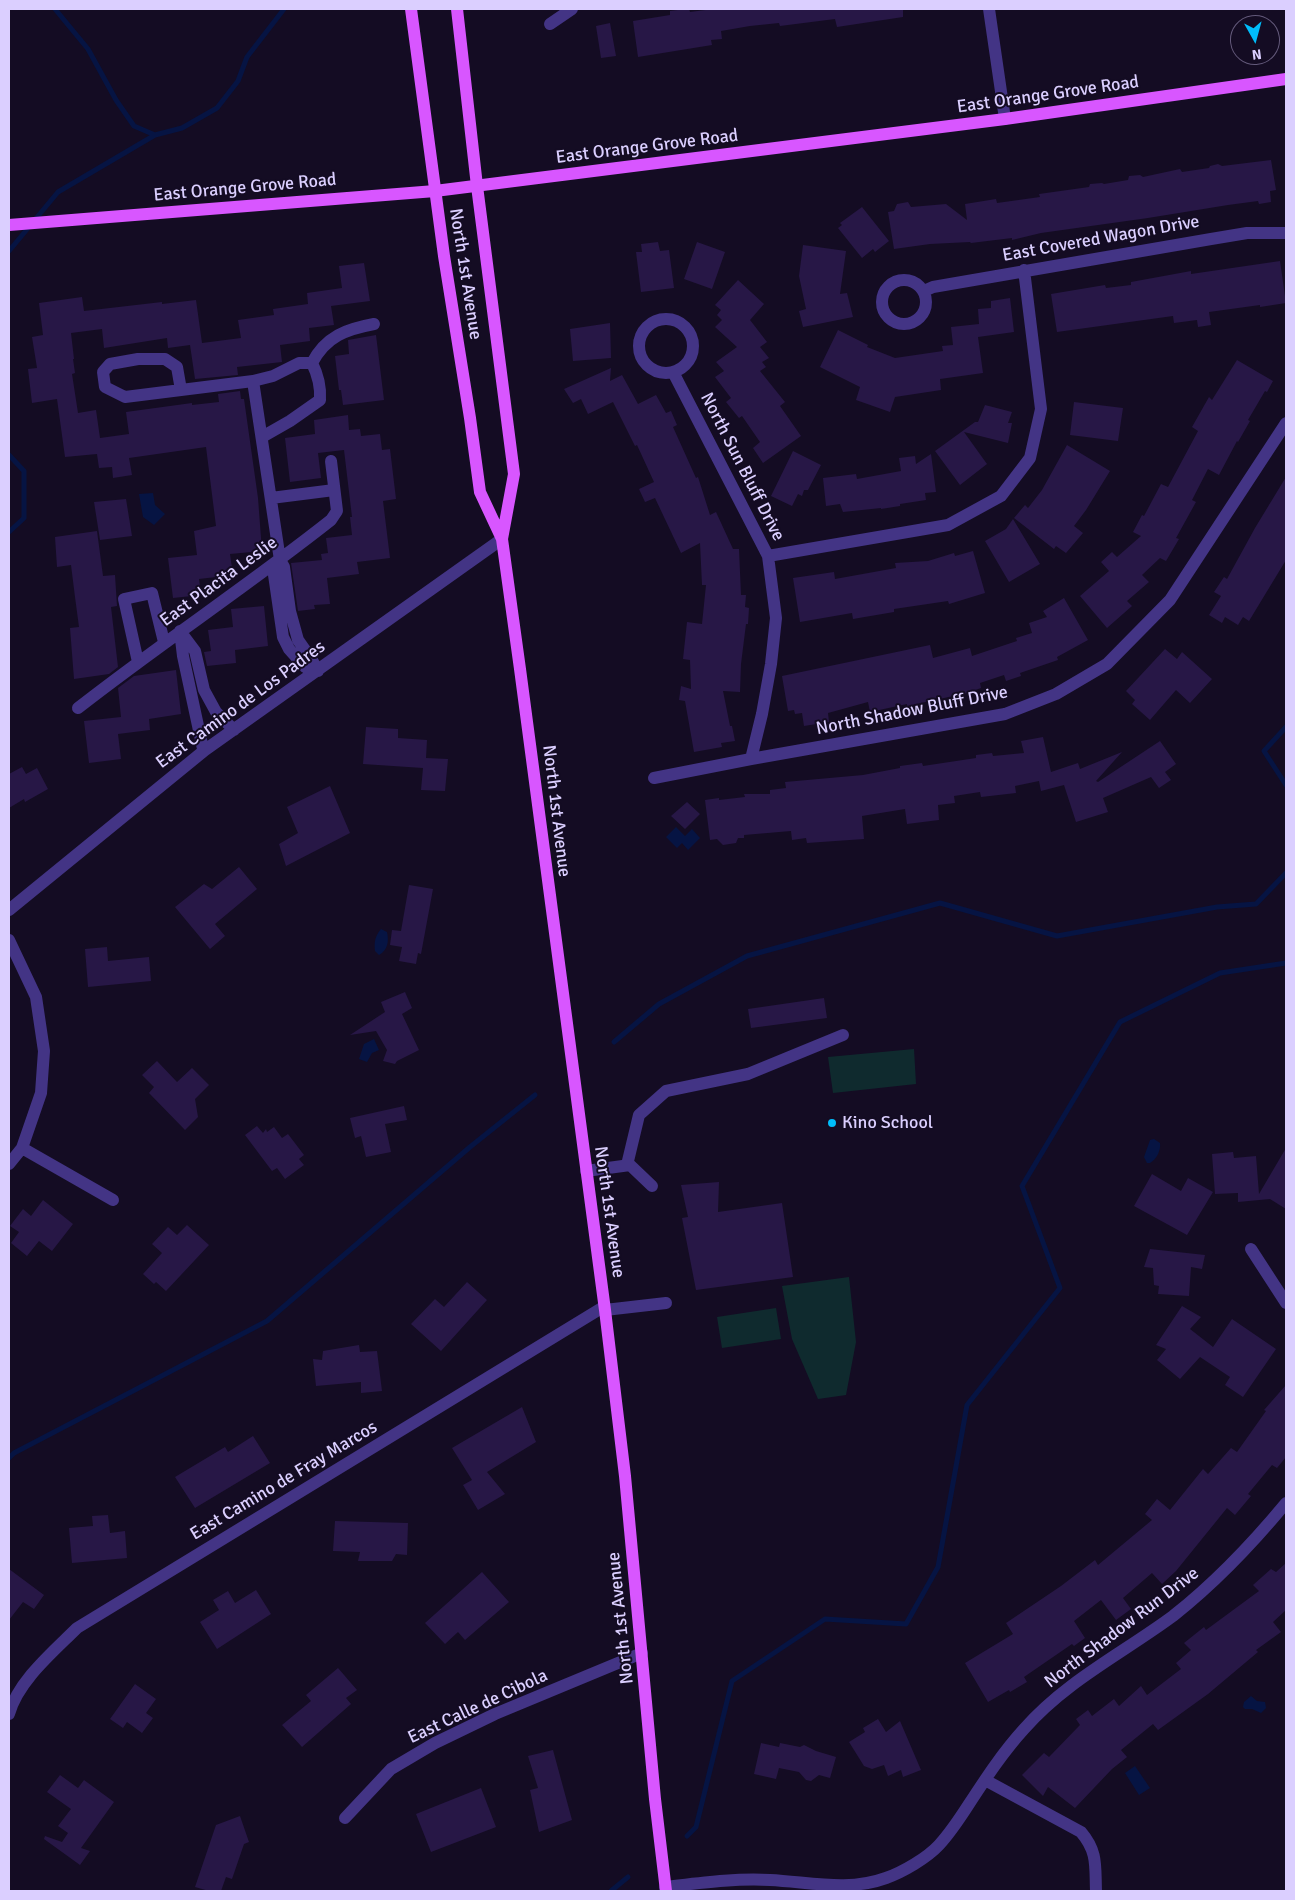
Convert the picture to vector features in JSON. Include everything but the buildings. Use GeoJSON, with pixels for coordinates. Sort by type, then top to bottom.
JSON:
{"type":"FeatureCollection","features":[{"type":"Feature","properties":{"kind":"main road","name":"North 1st Avenue"},"geometry":{"type":"LineString","coordinates":[[411,9],[435,191],[480,492],[502,539],[605,1308],[625,1476],[655,1799],[666,1889]]}},
{"type":"Feature","properties":{"kind":"main road","name":"North 1st Avenue"},"geometry":{"type":"LineString","coordinates":[[457,9],[477,186],[514,474],[502,539]]}},
{"type":"Feature","properties":{"kind":"main road","name":"East Orange Grove Road"},"geometry":{"type":"LineString","coordinates":[[9,225],[435,191],[1004,119],[1286,79]]}},
{"type":"Feature","properties":{"kind":"street"},"geometry":{"type":"LineString","coordinates":[[550,24],[572,9]]}},
{"type":"Feature","properties":{"kind":"street"},"geometry":{"type":"LineString","coordinates":[[989,9],[1004,119]]}},
{"type":"Feature","properties":{"kind":"street","name":"East Covered Wagon Drive"},"geometry":{"type":"LineString","coordinates":[[924,292],[933,287],[1024,270],[1247,233],[1286,233]]}},
{"type":"Feature","properties":{"kind":"street"},"geometry":{"type":"LineString","coordinates":[[768,556],[948,525],[1001,496],[1030,458],[1040,409],[1024,270]]}},
{"type":"Feature","properties":{"kind":"street"},"geometry":{"type":"LineString","coordinates":[[667,318],[684,324],[693,339],[694,348],[688,363],[673,372],[664,373],[647,365],[639,349],[643,331],[650,324],[667,318]]}},
{"type":"Feature","properties":{"kind":"street"},"geometry":{"type":"LineString","coordinates":[[312,363],[325,345],[340,332],[374,324]]}},
{"type":"Feature","properties":{"kind":"street"},"geometry":{"type":"LineString","coordinates":[[181,390],[177,366],[165,359],[138,359],[110,364],[103,372],[105,387],[125,397],[181,390],[253,380],[273,376],[299,363],[312,363]]}},
{"type":"Feature","properties":{"kind":"street"},"geometry":{"type":"LineString","coordinates":[[262,437],[290,421],[320,400],[319,382],[312,363]]}},
{"type":"Feature","properties":{"kind":"street","name":"North Sun Bluff Drive"},"geometry":{"type":"LineString","coordinates":[[673,372],[768,556],[776,618],[765,698],[751,759]]}},
{"type":"Feature","properties":{"kind":"street"},"geometry":{"type":"LineString","coordinates":[[253,380],[280,560],[274,575],[283,637],[289,650],[305,668],[318,671]]}},
{"type":"Feature","properties":{"kind":"street","name":"North Shadow Bluff Drive"},"geometry":{"type":"LineString","coordinates":[[654,778],[1005,714],[1056,694],[1108,664],[1170,600],[1286,423]]}},
{"type":"Feature","properties":{"kind":"street","name":"East Placita Leslie"},"geometry":{"type":"LineString","coordinates":[[78,708],[164,642],[280,560],[330,520],[336,511],[331,461]]}},
{"type":"Feature","properties":{"kind":"street"},"geometry":{"type":"LineString","coordinates":[[271,498],[334,490]]}},
{"type":"Feature","properties":{"kind":"street","name":"East Camino de Los Padres"},"geometry":{"type":"LineString","coordinates":[[9,910],[205,750],[502,539]]}},
{"type":"Feature","properties":{"kind":"street"},"geometry":{"type":"LineString","coordinates":[[138,662],[124,599],[152,592],[164,642]]}},
{"type":"Feature","properties":{"kind":"street"},"geometry":{"type":"LineString","coordinates":[[180,631],[195,651],[204,690],[216,712],[234,730]]}},
{"type":"Feature","properties":{"kind":"street"},"geometry":{"type":"LineString","coordinates":[[180,631],[185,666],[203,749],[205,750]]}},
{"type":"Feature","properties":{"kind":"street"},"geometry":{"type":"LineString","coordinates":[[9,940],[36,997],[44,1051],[41,1093],[22,1148],[9,1164]]}},
{"type":"Feature","properties":{"kind":"street"},"geometry":{"type":"LineString","coordinates":[[627,1165],[640,1115],[666,1091],[748,1074],[843,1035]]}},
{"type":"Feature","properties":{"kind":"street"},"geometry":{"type":"LineString","coordinates":[[22,1148],[113,1200]]}},
{"type":"Feature","properties":{"kind":"street"},"geometry":{"type":"LineString","coordinates":[[586,1171],[627,1165],[652,1186]]}},
{"type":"Feature","properties":{"kind":"street"},"geometry":{"type":"LineString","coordinates":[[1251,1249],[1286,1303]]}},
{"type":"Feature","properties":{"kind":"street"},"geometry":{"type":"LineString","coordinates":[[605,1308],[666,1303]]}},
{"type":"Feature","properties":{"kind":"street","name":"East Camino de Fray Marcos"},"geometry":{"type":"LineString","coordinates":[[9,1714],[11,1705],[32,1674],[76,1628],[605,1308]]}},
{"type":"Feature","properties":{"kind":"street","name":"North Shadow Run Drive"},"geometry":{"type":"LineString","coordinates":[[666,1889],[740,1880],[771,1880],[836,1886],[863,1885],[887,1878],[910,1867],[939,1846],[1001,1756],[1025,1727],[1056,1698],[1087,1673],[1140,1640],[1206,1589],[1235,1561],[1286,1503]]}},
{"type":"Feature","properties":{"kind":"street","name":"East Calle de Cibola"},"geometry":{"type":"LineString","coordinates":[[345,1818],[391,1769],[435,1743],[495,1714],[642,1653]]}},
{"type":"Feature","properties":{"kind":"street"},"geometry":{"type":"LineString","coordinates":[[985,1780],[1081,1832],[1090,1843],[1094,1854],[1096,1891]]}},
{"type":"Feature","properties":{"kind":"green space"},"geometry":{"type":"Polygon","coordinates":[[[914,1049],[916,1084],[833,1093],[828,1057],[914,1049]]]}},
{"type":"Feature","properties":{"kind":"green space"},"geometry":{"type":"Polygon","coordinates":[[[849,1277],[856,1342],[846,1395],[818,1399],[792,1339],[782,1286],[849,1277]]]}},
{"type":"Feature","properties":{"kind":"green space"},"geometry":{"type":"Polygon","coordinates":[[[776,1308],[781,1339],[722,1348],[717,1317],[776,1308]]]}},
{"type":"Feature","properties":{"kind":"shaded area"},"geometry":{"type":"Polygon","coordinates":[[[153,493],[155,505],[165,514],[154,525],[143,517],[139,494],[153,493]]]}},
{"type":"Feature","properties":{"kind":"shaded area"},"geometry":{"type":"Polygon","coordinates":[[[676,827],[685,836],[692,829],[700,838],[688,850],[682,843],[677,848],[666,837],[676,827]]]}},
{"type":"Feature","properties":{"kind":"shaded area"},"geometry":{"type":"Polygon","coordinates":[[[381,929],[387,932],[388,942],[384,951],[379,955],[375,951],[375,942],[377,934],[381,929]]]}},
{"type":"Feature","properties":{"kind":"shaded area"},"geometry":{"type":"Polygon","coordinates":[[[374,1039],[379,1050],[372,1053],[367,1062],[359,1059],[364,1044],[374,1039]]]}},
{"type":"Feature","properties":{"kind":"shaded area"},"geometry":{"type":"Polygon","coordinates":[[[1154,1139],[1160,1143],[1159,1151],[1157,1157],[1150,1163],[1147,1163],[1144,1157],[1150,1140],[1154,1139]]]}},
{"type":"Feature","properties":{"kind":"shaded area"},"geometry":{"type":"Polygon","coordinates":[[[1251,1696],[1257,1701],[1265,1702],[1266,1708],[1261,1713],[1243,1707],[1244,1702],[1251,1696]]]}},
{"type":"Feature","properties":{"kind":"shaded area"},"geometry":{"type":"Polygon","coordinates":[[[1135,1766],[1150,1788],[1139,1795],[1125,1773],[1135,1766]]]}},
{"type":"Feature","properties":{"kind":"waterway"},"geometry":{"type":"LineString","coordinates":[[55,9],[88,49],[116,100],[134,126],[155,135],[182,128],[217,108],[238,81],[247,57],[284,9]]}},
{"type":"Feature","properties":{"kind":"waterway"},"geometry":{"type":"LineString","coordinates":[[9,251],[58,192],[155,135]]}},
{"type":"Feature","properties":{"kind":"waterway"},"geometry":{"type":"LineString","coordinates":[[9,455],[24,471],[24,518],[9,532]]}},
{"type":"Feature","properties":{"kind":"waterway"},"geometry":{"type":"LineString","coordinates":[[1286,727],[1264,751],[1286,785]]}},
{"type":"Feature","properties":{"kind":"waterway"},"geometry":{"type":"LineString","coordinates":[[614,1042],[659,1004],[747,956],[940,903],[1057,936],[1217,907],[1256,904],[1286,873]]}},
{"type":"Feature","properties":{"kind":"waterway"},"geometry":{"type":"LineString","coordinates":[[687,1836],[696,1827],[732,1681],[825,1619],[906,1624],[938,1567],[967,1405],[1060,1288],[1022,1186],[1120,1022],[1220,973],[1286,963]]}},
{"type":"Feature","properties":{"kind":"waterway"},"geometry":{"type":"LineString","coordinates":[[9,1458],[14,1453],[267,1321],[470,1147],[535,1095]]}},
{"type":"Feature","properties":{"kind":"waterway"},"geometry":{"type":"LineString","coordinates":[[611,1891],[628,1877]]}},
{"type":"Feature","properties":{"kind":"place","name":"Kino School"},"geometry":{"type":"Point","coordinates":[832,1123]}}]}
